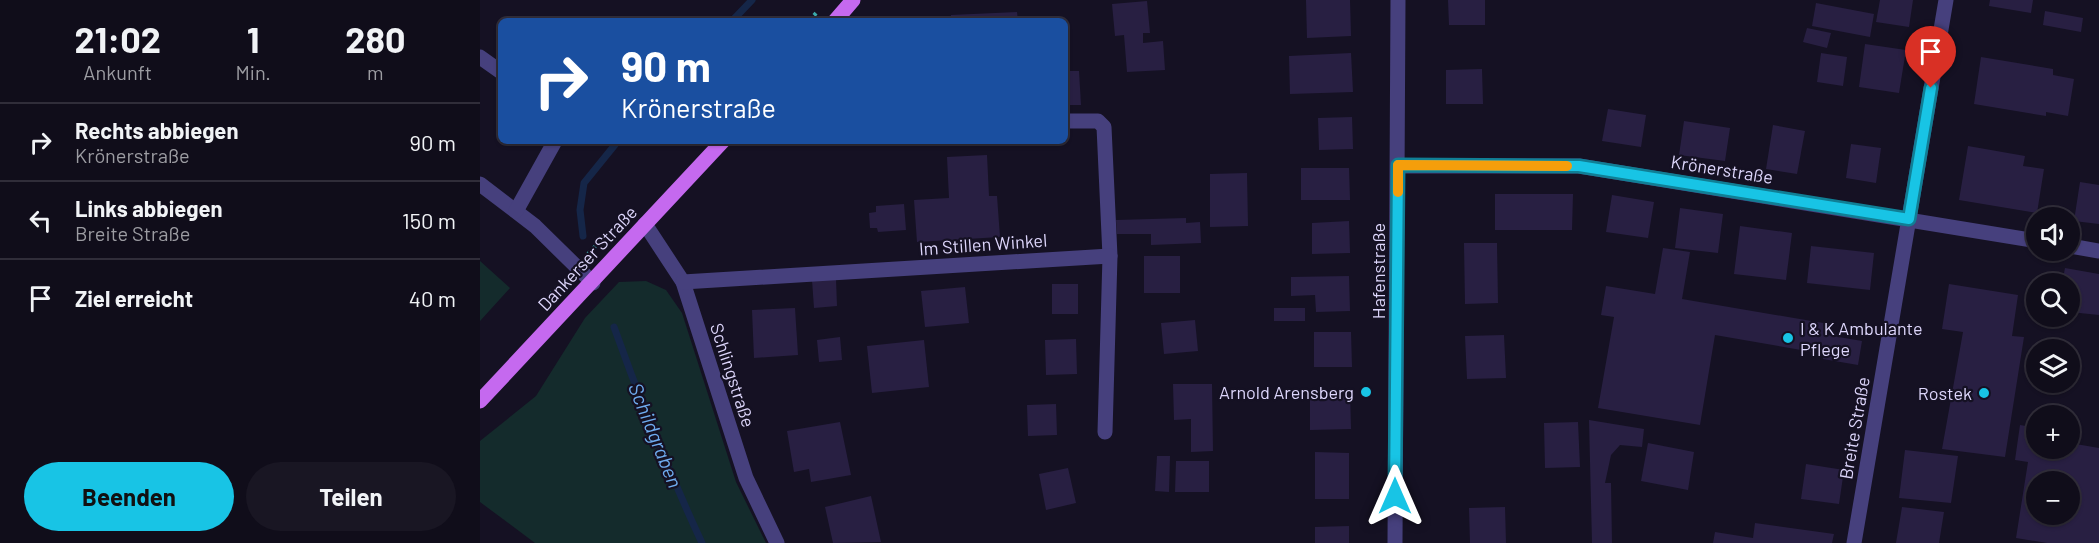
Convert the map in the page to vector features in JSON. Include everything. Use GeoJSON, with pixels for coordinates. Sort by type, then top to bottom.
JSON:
{"type":"FeatureCollection","features":[{"type":"Feature","properties":{"kind":"main road"},"geometry":{"type":"LineString","coordinates":[[838,18],[853,0]]}},
{"type":"Feature","properties":{"kind":"main road","name":"Dankerser Straße"},"geometry":{"type":"LineString","coordinates":[[480,401],[593,283],[720,144]]}},
{"type":"Feature","properties":{"kind":"street","name":"Hafenstraße"},"geometry":{"type":"LineString","coordinates":[[1395,543],[1398,0]]}},
{"type":"Feature","properties":{"kind":"street","name":"Breite Straße"},"geometry":{"type":"LineString","coordinates":[[1854,543],[1946,0]]}},
{"type":"Feature","properties":{"kind":"street"},"geometry":{"type":"LineString","coordinates":[[480,57],[498,70]]}},
{"type":"Feature","properties":{"kind":"street"},"geometry":{"type":"LineString","coordinates":[[1068,121],[1098,121],[1104,127],[1110,256],[1105,432]]}},
{"type":"Feature","properties":{"kind":"street"},"geometry":{"type":"LineString","coordinates":[[516,211],[553,144]]}},
{"type":"Feature","properties":{"kind":"street","name":"Krönerstraße"},"geometry":{"type":"LineString","coordinates":[[1398,165],[1579,166],[2026,239]]}},
{"type":"Feature","properties":{"kind":"street"},"geometry":{"type":"LineString","coordinates":[[480,183],[541,232],[593,283]]}},
{"type":"Feature","properties":{"kind":"street","name":"Schlingstraße"},"geometry":{"type":"LineString","coordinates":[[645,224],[682,282],[746,478],[777,543]]}},
{"type":"Feature","properties":{"kind":"street"},"geometry":{"type":"LineString","coordinates":[[2080,248],[2099,251]]}},
{"type":"Feature","properties":{"kind":"street","name":"Im Stillen Winkel"},"geometry":{"type":"LineString","coordinates":[[682,282],[1110,256]]}},
{"type":"Feature","properties":{"kind":"green space"},"geometry":{"type":"Polygon","coordinates":[[[480,261],[510,288],[480,321],[480,261]]]}},
{"type":"Feature","properties":{"kind":"green space"},"geometry":{"type":"Polygon","coordinates":[[[646,281],[666,290],[682,313],[736,482],[766,543],[535,543],[480,502],[480,441],[536,396],[585,318],[619,282],[646,281]]]}},
{"type":"Feature","properties":{"kind":"building"},"geometry":{"type":"Polygon","coordinates":[[[1306,0],[1350,0],[1351,36],[1307,38],[1306,0]]]}},
{"type":"Feature","properties":{"kind":"building"},"geometry":{"type":"Polygon","coordinates":[[[1448,0],[1485,0],[1485,25],[1449,25],[1448,0]]]}},
{"type":"Feature","properties":{"kind":"building"},"geometry":{"type":"Polygon","coordinates":[[[1880,0],[1913,0],[1909,27],[1876,22],[1880,0]]]}},
{"type":"Feature","properties":{"kind":"building"},"geometry":{"type":"Polygon","coordinates":[[[1990,0],[2033,0],[2031,13],[1989,6],[1990,0]]]}},
{"type":"Feature","properties":{"kind":"building"},"geometry":{"type":"Polygon","coordinates":[[[1147,1],[1150,33],[1143,33],[1143,43],[1163,41],[1165,70],[1127,72],[1124,35],[1115,36],[1112,4],[1147,1]]]}},
{"type":"Feature","properties":{"kind":"building"},"geometry":{"type":"Polygon","coordinates":[[[1816,3],[1874,14],[1870,37],[1812,26],[1816,3]]]}},
{"type":"Feature","properties":{"kind":"building"},"geometry":{"type":"Polygon","coordinates":[[[2045,11],[2083,18],[2081,32],[2043,25],[2045,11]]]}},
{"type":"Feature","properties":{"kind":"building"},"geometry":{"type":"Polygon","coordinates":[[[1017,12],[1018,18],[951,18],[951,15],[1017,12]]]}},
{"type":"Feature","properties":{"kind":"building"},"geometry":{"type":"Polygon","coordinates":[[[1807,28],[1831,33],[1827,48],[1803,42],[1807,28]]]}},
{"type":"Feature","properties":{"kind":"building"},"geometry":{"type":"Polygon","coordinates":[[[1865,44],[1906,50],[1899,93],[1859,87],[1865,44]]]}},
{"type":"Feature","properties":{"kind":"building"},"geometry":{"type":"Polygon","coordinates":[[[1351,53],[1353,92],[1290,94],[1289,56],[1351,53]]]}},
{"type":"Feature","properties":{"kind":"building"},"geometry":{"type":"Polygon","coordinates":[[[1821,53],[1847,57],[1843,86],[1817,82],[1821,53]]]}},
{"type":"Feature","properties":{"kind":"building"},"geometry":{"type":"Polygon","coordinates":[[[1981,57],[2053,69],[2053,75],[2074,79],[2068,116],[2046,112],[2046,116],[1974,104],[1981,57]]]}},
{"type":"Feature","properties":{"kind":"building"},"geometry":{"type":"Polygon","coordinates":[[[1482,69],[1483,104],[1446,104],[1446,70],[1482,69]]]}},
{"type":"Feature","properties":{"kind":"building"},"geometry":{"type":"Polygon","coordinates":[[[1068,71],[1079,71],[1081,105],[1068,105],[1068,71]]]}},
{"type":"Feature","properties":{"kind":"building"},"geometry":{"type":"Polygon","coordinates":[[[1608,109],[1646,115],[1641,147],[1602,141],[1608,109]]]}},
{"type":"Feature","properties":{"kind":"building"},"geometry":{"type":"Polygon","coordinates":[[[1352,117],[1353,149],[1319,150],[1318,118],[1352,117]]]}},
{"type":"Feature","properties":{"kind":"building"},"geometry":{"type":"Polygon","coordinates":[[[1684,121],[1730,128],[1725,161],[1679,155],[1684,121]]]}},
{"type":"Feature","properties":{"kind":"building"},"geometry":{"type":"Polygon","coordinates":[[[1773,125],[1805,131],[1797,174],[1766,169],[1773,125]]]}},
{"type":"Feature","properties":{"kind":"building"},"geometry":{"type":"Polygon","coordinates":[[[1851,144],[1881,148],[1876,183],[1846,178],[1851,144]]]}},
{"type":"Feature","properties":{"kind":"building"},"geometry":{"type":"Polygon","coordinates":[[[1968,146],[2025,156],[2023,166],[2044,169],[2038,207],[2026,207],[2026,211],[1959,200],[1968,146]]]}},
{"type":"Feature","properties":{"kind":"building"},"geometry":{"type":"Polygon","coordinates":[[[987,155],[989,196],[997,196],[1000,237],[917,242],[914,200],[949,198],[947,157],[987,155]]]}},
{"type":"Feature","properties":{"kind":"building"},"geometry":{"type":"Polygon","coordinates":[[[1301,168],[1349,168],[1350,200],[1301,200],[1301,168]]]}},
{"type":"Feature","properties":{"kind":"building"},"geometry":{"type":"Polygon","coordinates":[[[1247,173],[1248,226],[1210,227],[1210,174],[1247,173]]]}},
{"type":"Feature","properties":{"kind":"building"},"geometry":{"type":"Polygon","coordinates":[[[2080,182],[2099,185],[2099,224],[2080,222],[2080,207],[2076,207],[2080,182]]]}},
{"type":"Feature","properties":{"kind":"building"},"geometry":{"type":"Polygon","coordinates":[[[1495,194],[1573,194],[1572,230],[1495,230],[1495,194]]]}},
{"type":"Feature","properties":{"kind":"building"},"geometry":{"type":"Polygon","coordinates":[[[1612,195],[1654,202],[1648,238],[1606,232],[1612,195]]]}},
{"type":"Feature","properties":{"kind":"building"},"geometry":{"type":"Polygon","coordinates":[[[904,204],[906,230],[878,232],[877,228],[870,228],[869,213],[876,212],[876,206],[904,204]]]}},
{"type":"Feature","properties":{"kind":"building"},"geometry":{"type":"Polygon","coordinates":[[[1680,208],[1723,214],[1718,253],[1675,248],[1680,208]]]}},
{"type":"Feature","properties":{"kind":"building"},"geometry":{"type":"Polygon","coordinates":[[[1186,218],[1186,223],[1200,222],[1201,243],[1151,245],[1151,234],[1117,234],[1116,220],[1186,218]]]}},
{"type":"Feature","properties":{"kind":"building"},"geometry":{"type":"Polygon","coordinates":[[[1349,221],[1350,253],[1312,254],[1312,223],[1349,221]]]}},
{"type":"Feature","properties":{"kind":"building"},"geometry":{"type":"Polygon","coordinates":[[[1740,226],[1792,233],[1786,280],[1734,274],[1740,226]]]}},
{"type":"Feature","properties":{"kind":"building"},"geometry":{"type":"Polygon","coordinates":[[[1464,243],[1497,243],[1498,303],[1465,304],[1464,243]]]}},
{"type":"Feature","properties":{"kind":"building"},"geometry":{"type":"Polygon","coordinates":[[[1811,246],[1874,253],[1870,290],[1807,283],[1811,246]]]}},
{"type":"Feature","properties":{"kind":"building","name":"I & K Ambulante Pflege"},"geometry":{"type":"Polygon","coordinates":[[[1663,248],[1690,252],[1682,299],[1829,324],[1827,335],[1862,341],[1858,365],[1823,359],[1824,354],[1715,335],[1700,425],[1598,408],[1614,317],[1601,315],[1606,286],[1655,294],[1663,248]]]}},
{"type":"Feature","properties":{"kind":"building"},"geometry":{"type":"Polygon","coordinates":[[[1144,256],[1180,256],[1180,293],[1144,293],[1144,256]]]}},
{"type":"Feature","properties":{"kind":"building"},"geometry":{"type":"Polygon","coordinates":[[[2065,268],[2099,274],[2099,315],[2080,313],[2080,273],[2064,273],[2065,268]]]}},
{"type":"Feature","properties":{"kind":"building"},"geometry":{"type":"Polygon","coordinates":[[[1349,276],[1350,311],[1316,312],[1315,295],[1291,296],[1291,277],[1349,276]]]}},
{"type":"Feature","properties":{"kind":"building"},"geometry":{"type":"Polygon","coordinates":[[[836,279],[837,306],[814,308],[812,280],[836,279]]]}},
{"type":"Feature","properties":{"kind":"building"},"geometry":{"type":"Polygon","coordinates":[[[1052,284],[1078,284],[1078,314],[1052,314],[1052,284]]]}},
{"type":"Feature","properties":{"kind":"building","name":"Rostek"},"geometry":{"type":"Polygon","coordinates":[[[1949,284],[2018,295],[2012,336],[2024,337],[2005,457],[1942,449],[1963,332],[1942,329],[1949,284]]]}},
{"type":"Feature","properties":{"kind":"building"},"geometry":{"type":"Polygon","coordinates":[[[965,287],[969,323],[925,327],[921,291],[965,287]]]}},
{"type":"Feature","properties":{"kind":"building"},"geometry":{"type":"Polygon","coordinates":[[[795,308],[798,355],[754,358],[752,310],[795,308]]]}},
{"type":"Feature","properties":{"kind":"building"},"geometry":{"type":"Polygon","coordinates":[[[1274,308],[1305,308],[1305,321],[1274,321],[1274,308]]]}},
{"type":"Feature","properties":{"kind":"building"},"geometry":{"type":"Polygon","coordinates":[[[1195,320],[1198,351],[1164,354],[1161,323],[1195,320]]]}},
{"type":"Feature","properties":{"kind":"building"},"geometry":{"type":"Polygon","coordinates":[[[1314,332],[1351,332],[1352,367],[1314,367],[1314,332]]]}},
{"type":"Feature","properties":{"kind":"building"},"geometry":{"type":"Polygon","coordinates":[[[1504,335],[1506,378],[1467,379],[1465,336],[1504,335]]]}},
{"type":"Feature","properties":{"kind":"building"},"geometry":{"type":"Polygon","coordinates":[[[840,337],[842,360],[819,362],[817,340],[840,337]]]}},
{"type":"Feature","properties":{"kind":"building"},"geometry":{"type":"Polygon","coordinates":[[[1076,339],[1077,374],[1046,375],[1045,340],[1076,339]]]}},
{"type":"Feature","properties":{"kind":"building"},"geometry":{"type":"Polygon","coordinates":[[[924,340],[929,387],[872,393],[867,346],[924,340]]]}},
{"type":"Feature","properties":{"kind":"building"},"geometry":{"type":"Polygon","coordinates":[[[1173,384],[1212,384],[1213,451],[1191,452],[1191,419],[1174,420],[1173,384]]]}},
{"type":"Feature","properties":{"kind":"building"},"geometry":{"type":"Polygon","coordinates":[[[1350,392],[1351,429],[1310,430],[1310,393],[1350,392]]]}},
{"type":"Feature","properties":{"kind":"building"},"geometry":{"type":"Polygon","coordinates":[[[1056,404],[1057,435],[1028,436],[1027,405],[1056,404]]]}},
{"type":"Feature","properties":{"kind":"building"},"geometry":{"type":"Polygon","coordinates":[[[1589,420],[1644,429],[1642,447],[1620,445],[1611,455],[1605,483],[1611,483],[1612,543],[1592,543],[1589,420]]]}},
{"type":"Feature","properties":{"kind":"building"},"geometry":{"type":"Polygon","coordinates":[[[840,422],[851,475],[811,482],[809,469],[794,472],[787,431],[840,422]]]}},
{"type":"Feature","properties":{"kind":"building"},"geometry":{"type":"Polygon","coordinates":[[[1578,422],[1580,467],[1545,468],[1544,423],[1578,422]]]}},
{"type":"Feature","properties":{"kind":"building"},"geometry":{"type":"Polygon","coordinates":[[[2020,425],[2026,426],[2026,459],[2080,459],[2080,445],[2099,448],[2099,543],[2047,543],[2016,538],[2026,475],[2026,525],[2080,525],[2080,471],[2027,471],[2028,462],[2015,460],[2020,425]]]}},
{"type":"Feature","properties":{"kind":"building"},"geometry":{"type":"Polygon","coordinates":[[[1648,443],[1694,452],[1688,490],[1641,481],[1648,443]]]}},
{"type":"Feature","properties":{"kind":"building"},"geometry":{"type":"Polygon","coordinates":[[[1905,450],[1958,456],[1951,503],[1899,498],[1905,450]]]}},
{"type":"Feature","properties":{"kind":"building"},"geometry":{"type":"Polygon","coordinates":[[[1315,452],[1349,453],[1349,499],[1315,499],[1315,452]]]}},
{"type":"Feature","properties":{"kind":"building"},"geometry":{"type":"Polygon","coordinates":[[[1157,456],[1170,456],[1169,492],[1155,491],[1157,456]]]}},
{"type":"Feature","properties":{"kind":"building"},"geometry":{"type":"Polygon","coordinates":[[[1176,461],[1209,461],[1209,492],[1175,492],[1176,461]]]}},
{"type":"Feature","properties":{"kind":"building"},"geometry":{"type":"Polygon","coordinates":[[[1806,464],[1844,470],[1839,504],[1801,499],[1806,464]]]}},
{"type":"Feature","properties":{"kind":"building"},"geometry":{"type":"Polygon","coordinates":[[[1068,468],[1076,503],[1046,510],[1039,474],[1068,468]]]}},
{"type":"Feature","properties":{"kind":"building"},"geometry":{"type":"Polygon","coordinates":[[[871,496],[881,542],[833,543],[825,507],[871,496]]]}},
{"type":"Feature","properties":{"kind":"building"},"geometry":{"type":"Polygon","coordinates":[[[1505,507],[1506,543],[1470,543],[1469,508],[1505,507]]]}},
{"type":"Feature","properties":{"kind":"building"},"geometry":{"type":"Polygon","coordinates":[[[1902,507],[1944,512],[1939,543],[1896,543],[1902,507]]]}},
{"type":"Feature","properties":{"kind":"building"},"geometry":{"type":"Polygon","coordinates":[[[1755,523],[1834,534],[1832,543],[1713,543],[1715,532],[1753,538],[1755,523]]]}},
{"type":"Feature","properties":{"kind":"building"},"geometry":{"type":"Polygon","coordinates":[[[1349,526],[1349,543],[1315,543],[1315,527],[1349,526]]]}},
{"type":"Feature","properties":{"kind":"waterway","name":"Schildgraben"},"geometry":{"type":"LineString","coordinates":[[735,18],[752,0]]}},
{"type":"Feature","properties":{"kind":"waterway","name":"Schildgraben"},"geometry":{"type":"LineString","coordinates":[[583,236],[580,210],[584,183],[616,144]]}},
{"type":"Feature","properties":{"kind":"waterway","name":"Schildgraben"},"geometry":{"type":"LineString","coordinates":[[614,327],[655,436],[702,543]]}},
{"type":"Feature","properties":{"kind":"slow traffic"},"geometry":{"type":"LineString","coordinates":[[1398,192],[1398,165],[1567,166]]}},
{"type":"Feature","properties":{"kind":"place","name":"I & K Ambulante Pflege"},"geometry":{"type":"Point","coordinates":[1788,338]}},
{"type":"Feature","properties":{"kind":"place","name":"Arnold Arensberg"},"geometry":{"type":"Point","coordinates":[1366,392]}},
{"type":"Feature","properties":{"kind":"place","name":"Rostek"},"geometry":{"type":"Point","coordinates":[1984,393]}},
{"type":"Feature","properties":{"kind":"route"},"geometry":{"type":"LineString","coordinates":[[1395,496],[1398,165],[1579,166],[1909,219],[1931,88]]}}]}
